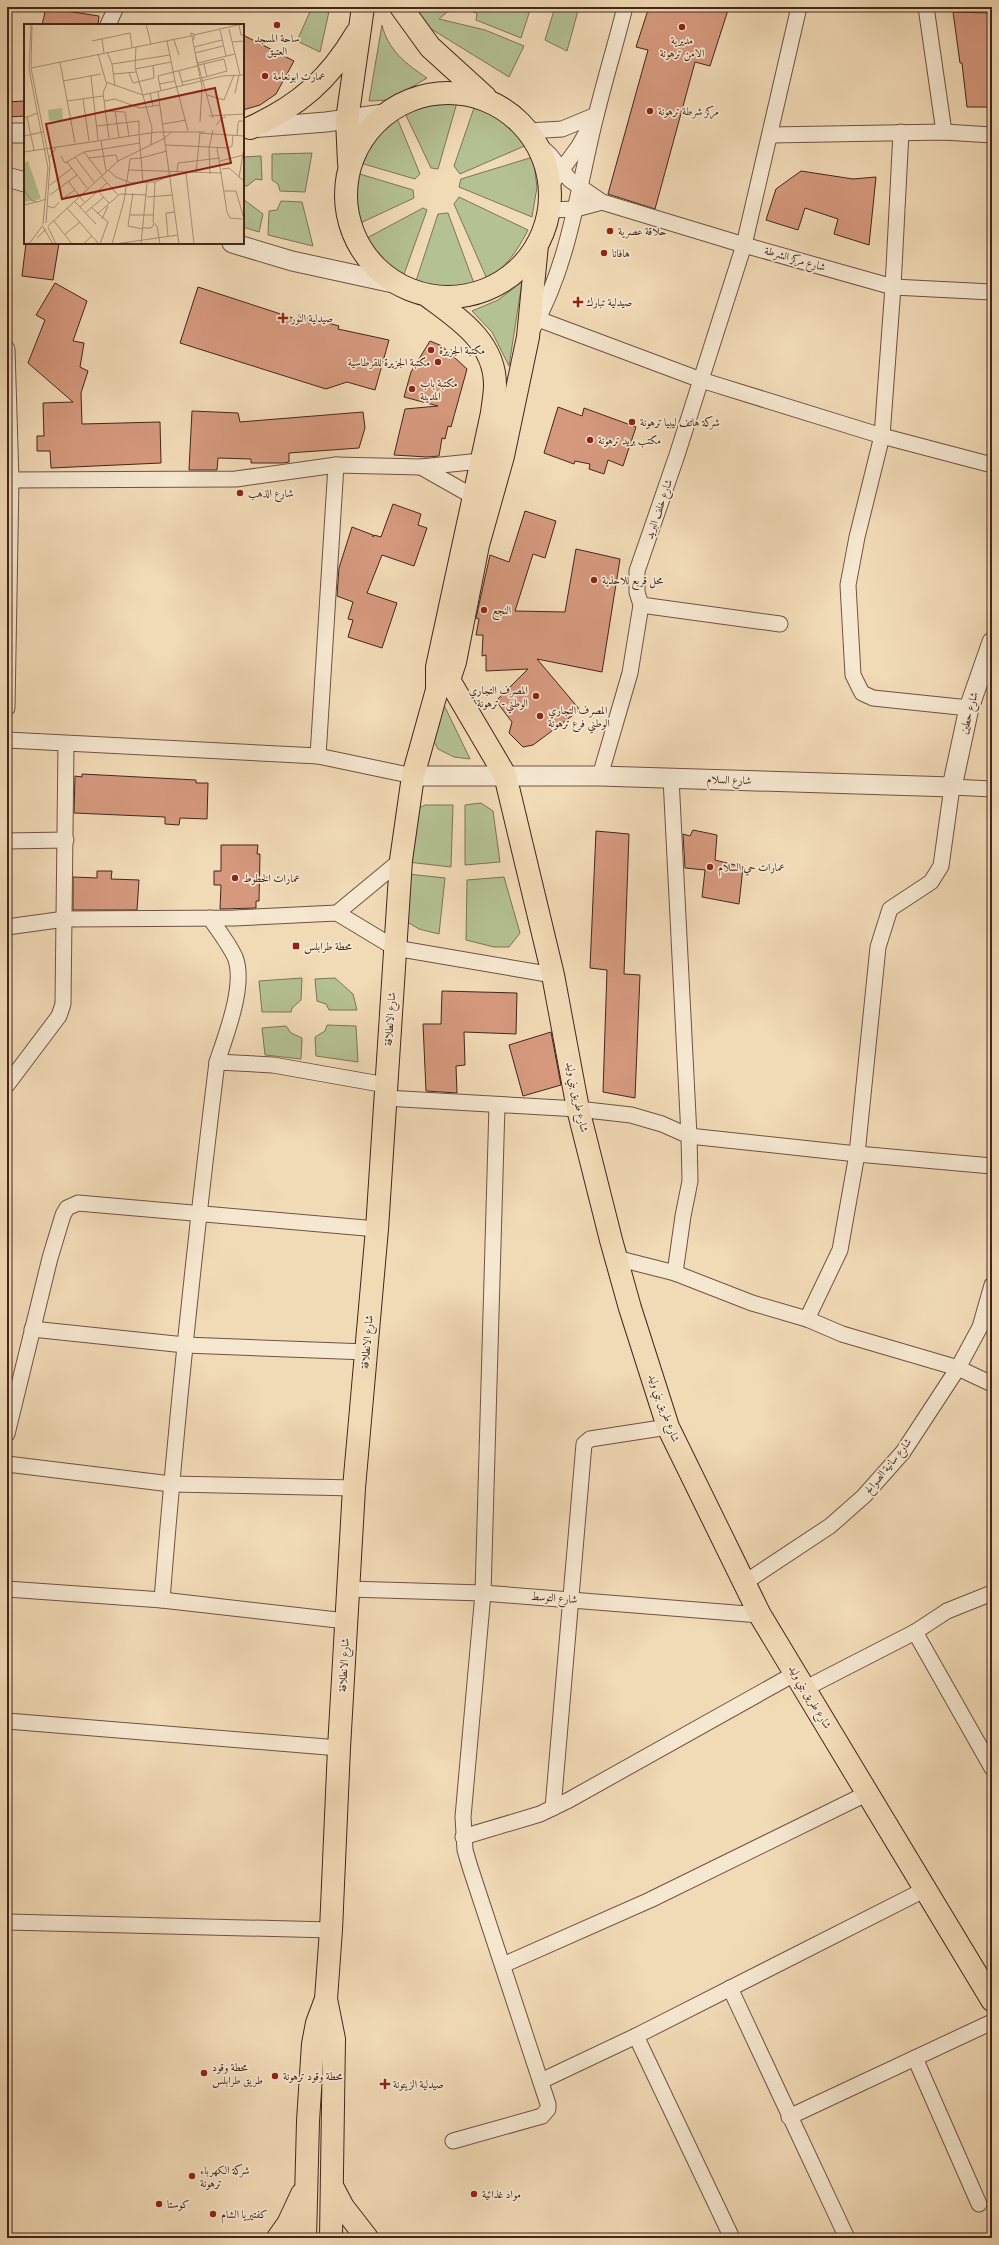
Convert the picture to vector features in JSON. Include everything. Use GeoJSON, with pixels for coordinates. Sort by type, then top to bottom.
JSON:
{"type":"FeatureCollection","features":[{"type":"Feature","properties":{"kind":"main road"},"geometry":{"type":"LineString","coordinates":[[401,7],[430,47],[489,101]]}},
{"type":"Feature","properties":{"kind":"main road"},"geometry":{"type":"LineString","coordinates":[[361,17],[347,120],[349,166],[345,193],[348,219],[357,244],[373,266],[393,283],[429,297],[470,328],[485,348],[492,366],[495,385],[492,413],[437,667],[443,685]]}},
{"type":"Feature","properties":{"kind":"main road"},"geometry":{"type":"LineString","coordinates":[[246,128],[277,115],[314,88],[344,54],[361,17]]}},
{"type":"Feature","properties":{"kind":"main road"},"geometry":{"type":"LineString","coordinates":[[349,166],[362,138],[384,114],[408,100],[435,93],[463,93],[489,101],[507,111],[532,136],[545,162],[556,178],[545,228],[537,245],[517,270],[491,288],[461,297],[429,297]]}},
{"type":"Feature","properties":{"kind":"main road"},"geometry":{"type":"LineString","coordinates":[[443,685],[456,662],[478,545],[503,456],[528,337],[537,245]]}},
{"type":"Feature","properties":{"kind":"main road","name":"شارع طريق بني وليد"},"geometry":{"type":"LineString","coordinates":[[443,685],[505,775],[554,975],[578,1109],[616,1258],[668,1427],[760,1615],[992,2000]]}},
{"type":"Feature","properties":{"kind":"main road","name":"شارع الانطلاقة"},"geometry":{"type":"LineString","coordinates":[[326,1999],[331,1930],[339,1748],[354,1488],[377,1229],[401,860],[413,776],[443,685]]}},
{"type":"Feature","properties":{"kind":"main road"},"geometry":{"type":"LineString","coordinates":[[305,2238],[306,2180],[313,2044],[317,2023],[326,1999]]}},
{"type":"Feature","properties":{"kind":"main road"},"geometry":{"type":"LineString","coordinates":[[326,1999],[334,2039],[330,2184],[331,2238]]}},
{"type":"Feature","properties":{"kind":"main road"},"geometry":{"type":"LineString","coordinates":[[278,2238],[288,2224],[299,2202],[306,2180]]}},
{"type":"Feature","properties":{"kind":"main road"},"geometry":{"type":"LineString","coordinates":[[330,2184],[343,2207],[367,2238]]}},
{"type":"Feature","properties":{"kind":"street"},"geometry":{"type":"LineString","coordinates":[[108,24],[116,7]]}},
{"type":"Feature","properties":{"kind":"street"},"geometry":{"type":"LineString","coordinates":[[528,337],[538,319],[568,243],[596,115],[625,7]]}},
{"type":"Feature","properties":{"kind":"street","name":"شارع خلف البريد"},"geometry":{"type":"LineString","coordinates":[[600,776],[630,673],[641,605],[637,592],[637,571],[701,380],[744,245],[799,7]]}},
{"type":"Feature","properties":{"kind":"street"},"geometry":{"type":"LineString","coordinates":[[926,7],[944,132]]}},
{"type":"Feature","properties":{"kind":"street"},"geometry":{"type":"LineString","coordinates":[[246,128],[347,120],[384,114]]}},
{"type":"Feature","properties":{"kind":"street"},"geometry":{"type":"LineString","coordinates":[[532,136],[562,129],[596,115]]}},
{"type":"Feature","properties":{"kind":"street"},"geometry":{"type":"LineString","coordinates":[[556,178],[579,146],[596,115]]}},
{"type":"Feature","properties":{"kind":"street"},"geometry":{"type":"LineString","coordinates":[[901,132],[893,287],[882,436],[856,537],[848,584],[853,675],[862,693],[873,698],[969,708]]}},
{"type":"Feature","properties":{"kind":"street"},"geometry":{"type":"LineString","coordinates":[[770,134],[944,132],[992,135]]}},
{"type":"Feature","properties":{"kind":"street"},"geometry":{"type":"LineString","coordinates":[[7,133],[24,133]]}},
{"type":"Feature","properties":{"kind":"street"},"geometry":{"type":"LineString","coordinates":[[7,177],[24,182]]}},
{"type":"Feature","properties":{"kind":"street","name":"شارع مركز الشرطة"},"geometry":{"type":"LineString","coordinates":[[556,178],[570,180],[602,202],[744,245],[893,287],[992,292]]}},
{"type":"Feature","properties":{"kind":"street"},"geometry":{"type":"LineString","coordinates":[[549,210],[576,209],[602,202]]}},
{"type":"Feature","properties":{"kind":"street"},"geometry":{"type":"LineString","coordinates":[[235,244],[292,261],[393,283]]}},
{"type":"Feature","properties":{"kind":"street"},"geometry":{"type":"LineString","coordinates":[[538,319],[701,380],[882,436],[992,465]]}},
{"type":"Feature","properties":{"kind":"street"},"geometry":{"type":"LineString","coordinates":[[7,349],[9,480],[7,708]]}},
{"type":"Feature","properties":{"kind":"street"},"geometry":{"type":"LineString","coordinates":[[9,480],[236,479],[336,464],[421,467],[481,461]]}},
{"type":"Feature","properties":{"kind":"street"},"geometry":{"type":"LineString","coordinates":[[318,756],[336,464]]}},
{"type":"Feature","properties":{"kind":"street"},"geometry":{"type":"LineString","coordinates":[[421,467],[474,497]]}},
{"type":"Feature","properties":{"kind":"street"},"geometry":{"type":"LineString","coordinates":[[641,605],[780,624]]}},
{"type":"Feature","properties":{"kind":"street","name":"شارع حطين"},"geometry":{"type":"LineString","coordinates":[[952,786],[969,708],[992,642]]}},
{"type":"Feature","properties":{"kind":"street"},"geometry":{"type":"LineString","coordinates":[[7,740],[318,756],[413,776]]}},
{"type":"Feature","properties":{"kind":"street"},"geometry":{"type":"LineString","coordinates":[[7,1085],[59,1016],[63,1004],[66,744]]}},
{"type":"Feature","properties":{"kind":"street","name":"شارع السلام"},"geometry":{"type":"LineString","coordinates":[[413,776],[600,776],[952,786]]}},
{"type":"Feature","properties":{"kind":"street"},"geometry":{"type":"LineString","coordinates":[[671,778],[690,1181],[683,1216],[675,1273]]}},
{"type":"Feature","properties":{"kind":"street"},"geometry":{"type":"LineString","coordinates":[[807,1319],[840,1250],[857,1154],[878,947],[890,909],[931,882],[941,866],[952,786],[992,789]]}},
{"type":"Feature","properties":{"kind":"street"},"geometry":{"type":"LineString","coordinates":[[7,841],[66,840]]}},
{"type":"Feature","properties":{"kind":"street"},"geometry":{"type":"LineString","coordinates":[[336,913],[401,860]]}},
{"type":"Feature","properties":{"kind":"street"},"geometry":{"type":"LineString","coordinates":[[7,927],[65,919],[210,918],[336,913],[395,948],[554,975]]}},
{"type":"Feature","properties":{"kind":"street"},"geometry":{"type":"LineString","coordinates":[[162,1600],[171,1484],[198,1212],[217,1062],[230,1023],[238,990],[235,958],[210,918]]}},
{"type":"Feature","properties":{"kind":"street"},"geometry":{"type":"LineString","coordinates":[[217,1062],[273,1065],[385,1092],[497,1105],[578,1109],[631,1115],[662,1124],[689,1136],[857,1154],[992,1166]]}},
{"type":"Feature","properties":{"kind":"street"},"geometry":{"type":"LineString","coordinates":[[453,2141],[542,2116],[548,2109],[548,2104],[541,2081],[470,1867],[463,1837],[463,1817],[483,1593],[497,1105]]}},
{"type":"Feature","properties":{"kind":"street"},"geometry":{"type":"LineString","coordinates":[[7,1434],[50,1258],[63,1215],[68,1208],[78,1203],[198,1212],[377,1229]]}},
{"type":"Feature","properties":{"kind":"street"},"geometry":{"type":"LineString","coordinates":[[616,1258],[675,1273],[752,1303],[807,1319],[842,1334],[958,1368],[992,1384]]}},
{"type":"Feature","properties":{"kind":"street","name":"شارع سانية الصوالح"},"geometry":{"type":"LineString","coordinates":[[744,1583],[811,1540],[864,1496],[903,1452],[958,1368],[980,1327],[992,1285]]}},
{"type":"Feature","properties":{"kind":"street"},"geometry":{"type":"LineString","coordinates":[[32,1329],[185,1345],[367,1352]]}},
{"type":"Feature","properties":{"kind":"street"},"geometry":{"type":"LineString","coordinates":[[553,1808],[584,1444],[590,1439],[668,1427]]}},
{"type":"Feature","properties":{"kind":"street"},"geometry":{"type":"LineString","coordinates":[[7,1464],[171,1484],[354,1488]]}},
{"type":"Feature","properties":{"kind":"street","name":"شارع التوسط"},"geometry":{"type":"LineString","coordinates":[[348,1588],[483,1593],[760,1615]]}},
{"type":"Feature","properties":{"kind":"street"},"geometry":{"type":"LineString","coordinates":[[7,1589],[162,1600],[346,1621]]}},
{"type":"Feature","properties":{"kind":"street"},"geometry":{"type":"LineString","coordinates":[[463,1837],[553,1808],[801,1681],[915,1632],[947,1611],[992,1594]]}},
{"type":"Feature","properties":{"kind":"street"},"geometry":{"type":"LineString","coordinates":[[915,1632],[992,1766]]}},
{"type":"Feature","properties":{"kind":"street"},"geometry":{"type":"LineString","coordinates":[[7,1721],[339,1748]]}},
{"type":"Feature","properties":{"kind":"street"},"geometry":{"type":"LineString","coordinates":[[503,1965],[650,1900],[868,1793]]}},
{"type":"Feature","properties":{"kind":"street"},"geometry":{"type":"LineString","coordinates":[[541,2081],[636,2036],[926,1889]]}},
{"type":"Feature","properties":{"kind":"street"},"geometry":{"type":"LineString","coordinates":[[7,1922],[331,1930]]}},
{"type":"Feature","properties":{"kind":"street"},"geometry":{"type":"LineString","coordinates":[[730,1988],[848,2238]]}},
{"type":"Feature","properties":{"kind":"street"},"geometry":{"type":"LineString","coordinates":[[790,2117],[992,2022]]}},
{"type":"Feature","properties":{"kind":"street"},"geometry":{"type":"LineString","coordinates":[[636,2036],[732,2238]]}},
{"type":"Feature","properties":{"kind":"street"},"geometry":{"type":"LineString","coordinates":[[915,2058],[979,2204]]}},
{"type":"Feature","properties":{"kind":"green space"},"geometry":{"type":"Polygon","coordinates":[[[312,7],[330,7],[320,52],[297,41],[312,7]]]}},
{"type":"Feature","properties":{"kind":"green space"},"geometry":{"type":"Polygon","coordinates":[[[415,7],[453,7],[439,19],[485,30],[524,46],[509,77],[428,27],[415,7]]]}},
{"type":"Feature","properties":{"kind":"green space"},"geometry":{"type":"Polygon","coordinates":[[[469,7],[531,7],[521,38],[476,20],[477,13],[467,10],[469,7]]]}},
{"type":"Feature","properties":{"kind":"green space"},"geometry":{"type":"Polygon","coordinates":[[[555,7],[579,7],[567,51],[545,40],[555,7]]]}},
{"type":"Feature","properties":{"kind":"green space"},"geometry":{"type":"Polygon","coordinates":[[[382,25],[393,49],[405,62],[427,78],[390,100],[369,101],[382,25]]]}},
{"type":"Feature","properties":{"kind":"green space"},"geometry":{"type":"Polygon","coordinates":[[[448,97],[458,99],[438,169],[431,168],[403,109],[433,98],[448,97]]]}},
{"type":"Feature","properties":{"kind":"green space"},"geometry":{"type":"Polygon","coordinates":[[[476,102],[506,119],[529,144],[460,174],[454,166],[476,102]]]}},
{"type":"Feature","properties":{"kind":"green space"},"geometry":{"type":"Polygon","coordinates":[[[397,118],[420,174],[415,179],[357,162],[359,153],[371,134],[397,118]]]}},
{"type":"Feature","properties":{"kind":"green space"},"geometry":{"type":"Polygon","coordinates":[[[312,153],[305,192],[280,191],[278,184],[272,180],[272,154],[312,153]]]}},
{"type":"Feature","properties":{"kind":"green space"},"geometry":{"type":"Polygon","coordinates":[[[261,156],[262,180],[256,179],[247,186],[244,186],[244,157],[261,156]]]}},
{"type":"Feature","properties":{"kind":"green space"},"geometry":{"type":"Polygon","coordinates":[[[533,157],[537,187],[532,217],[459,187],[461,179],[533,157]]]}},
{"type":"Feature","properties":{"kind":"green space"},"geometry":{"type":"Polygon","coordinates":[[[353,172],[413,190],[414,198],[354,226],[350,225],[346,212],[346,198],[348,185],[353,172]]]}},
{"type":"Feature","properties":{"kind":"green space"},"geometry":{"type":"Polygon","coordinates":[[[459,197],[528,230],[516,251],[506,264],[487,279],[454,204],[459,197]]]}},
{"type":"Feature","properties":{"kind":"green space"},"geometry":{"type":"Polygon","coordinates":[[[244,200],[263,214],[259,232],[244,227],[244,200]]]}},
{"type":"Feature","properties":{"kind":"green space"},"geometry":{"type":"Polygon","coordinates":[[[281,201],[302,202],[313,246],[268,235],[269,211],[277,210],[281,201]]]}},
{"type":"Feature","properties":{"kind":"green space"},"geometry":{"type":"Polygon","coordinates":[[[423,208],[427,210],[403,277],[388,272],[373,259],[365,239],[423,208]]]}},
{"type":"Feature","properties":{"kind":"green space"},"geometry":{"type":"Polygon","coordinates":[[[448,213],[475,286],[437,291],[415,284],[438,214],[448,213]]]}},
{"type":"Feature","properties":{"kind":"green space"},"geometry":{"type":"Polygon","coordinates":[[[522,282],[509,366],[492,332],[472,311],[498,300],[522,282]]]}},
{"type":"Feature","properties":{"kind":"green space"},"geometry":{"type":"Polygon","coordinates":[[[444,705],[470,759],[454,757],[438,749],[432,738],[444,705]]]}},
{"type":"Feature","properties":{"kind":"green space"},"geometry":{"type":"Polygon","coordinates":[[[481,803],[493,811],[500,862],[465,865],[465,805],[481,803]]]}},
{"type":"Feature","properties":{"kind":"green space"},"geometry":{"type":"Polygon","coordinates":[[[425,805],[453,805],[451,867],[408,862],[419,808],[425,805]]]}},
{"type":"Feature","properties":{"kind":"green space"},"geometry":{"type":"Polygon","coordinates":[[[408,874],[445,878],[439,934],[419,929],[404,920],[408,874]]]}},
{"type":"Feature","properties":{"kind":"green space"},"geometry":{"type":"Polygon","coordinates":[[[504,877],[520,933],[509,947],[494,947],[466,940],[467,880],[504,877]]]}},
{"type":"Feature","properties":{"kind":"green space"},"geometry":{"type":"Polygon","coordinates":[[[302,978],[301,1000],[292,1008],[291,1012],[262,1012],[259,981],[302,978]]]}},
{"type":"Feature","properties":{"kind":"green space"},"geometry":{"type":"Polygon","coordinates":[[[335,978],[353,994],[357,1010],[329,1010],[326,1004],[317,1001],[315,979],[335,978]]]}},
{"type":"Feature","properties":{"kind":"green space"},"geometry":{"type":"Polygon","coordinates":[[[327,1025],[356,1026],[358,1062],[316,1056],[315,1037],[325,1031],[327,1025]]]}},
{"type":"Feature","properties":{"kind":"green space"},"geometry":{"type":"Polygon","coordinates":[[[286,1026],[291,1033],[302,1038],[301,1059],[265,1055],[262,1028],[286,1026]]]}},
{"type":"Feature","properties":{"kind":"building"},"geometry":{"type":"Polygon","coordinates":[[[649,7],[729,7],[710,66],[695,62],[655,209],[608,194],[648,50],[636,47],[649,7]]]}},
{"type":"Feature","properties":{"kind":"building"},"geometry":{"type":"Polygon","coordinates":[[[46,8],[99,16],[98,24],[42,24],[46,8]]]}},
{"type":"Feature","properties":{"kind":"building"},"geometry":{"type":"Polygon","coordinates":[[[953,12],[989,13],[992,33],[992,107],[967,107],[962,63],[960,63],[953,12]]]}},
{"type":"Feature","properties":{"kind":"building","name":"عمارت ابونعامة"},"geometry":{"type":"Polygon","coordinates":[[[244,36],[294,61],[276,94],[260,105],[244,110],[244,36]]]}},
{"type":"Feature","properties":{"kind":"building"},"geometry":{"type":"Polygon","coordinates":[[[24,101],[24,116],[7,117],[7,102],[24,101]]]}},
{"type":"Feature","properties":{"kind":"building"},"geometry":{"type":"Polygon","coordinates":[[[801,171],[853,179],[876,177],[869,245],[834,234],[838,219],[805,208],[798,230],[766,220],[776,189],[801,171]]]}},
{"type":"Feature","properties":{"kind":"building"},"geometry":{"type":"Polygon","coordinates":[[[26,244],[59,244],[53,280],[22,276],[26,244]]]}},
{"type":"Feature","properties":{"kind":"building"},"geometry":{"type":"Polygon","coordinates":[[[55,283],[87,301],[73,341],[84,343],[80,367],[88,371],[81,393],[82,424],[160,422],[161,463],[51,468],[50,451],[37,451],[37,436],[44,436],[43,403],[73,402],[28,363],[45,320],[36,315],[55,283]]]}},
{"type":"Feature","properties":{"kind":"building"},"geometry":{"type":"Polygon","coordinates":[[[198,287],[299,320],[299,315],[339,326],[338,329],[389,340],[375,390],[347,382],[326,389],[180,343],[198,287]]]}},
{"type":"Feature","properties":{"kind":"building"},"geometry":{"type":"Polygon","coordinates":[[[430,341],[442,346],[467,369],[451,427],[448,426],[445,439],[442,438],[439,456],[427,457],[394,455],[405,409],[438,406],[404,397],[411,372],[430,341]]]}},
{"type":"Feature","properties":{"kind":"building","name":"مكتب بريد ترهونة"},"geometry":{"type":"Polygon","coordinates":[[[558,407],[582,416],[584,408],[636,427],[623,466],[608,460],[604,474],[589,469],[590,464],[575,461],[574,464],[544,453],[558,407]]]}},
{"type":"Feature","properties":{"kind":"building"},"geometry":{"type":"Polygon","coordinates":[[[192,411],[238,413],[240,422],[363,412],[365,428],[359,448],[289,453],[289,462],[283,463],[251,463],[251,459],[218,458],[217,470],[189,470],[192,411]]]}},
{"type":"Feature","properties":{"kind":"building"},"geometry":{"type":"Polygon","coordinates":[[[393,504],[421,514],[418,525],[427,528],[414,566],[382,555],[367,593],[397,603],[382,648],[348,637],[353,620],[348,619],[353,602],[337,596],[339,568],[352,527],[373,535],[373,537],[374,535],[381,537],[393,504]]]}},
{"type":"Feature","properties":{"kind":"building"},"geometry":{"type":"Polygon","coordinates":[[[525,511],[556,521],[545,558],[533,554],[515,611],[565,612],[576,549],[620,559],[602,672],[537,659],[580,710],[533,745],[523,747],[509,733],[512,722],[496,701],[528,669],[486,671],[486,655],[482,656],[483,635],[476,635],[479,619],[476,618],[490,555],[509,562],[525,511]]]}},
{"type":"Feature","properties":{"kind":"building"},"geometry":{"type":"Polygon","coordinates":[[[82,774],[196,780],[196,783],[208,783],[207,819],[180,818],[179,825],[165,824],[165,817],[74,813],[75,776],[82,777],[82,774]]]}},
{"type":"Feature","properties":{"kind":"building","name":"عمارات حي السلام"},"geometry":{"type":"Polygon","coordinates":[[[693,830],[717,835],[715,860],[743,867],[739,904],[702,897],[705,870],[685,868],[683,834],[690,836],[693,830]]]}},
{"type":"Feature","properties":{"kind":"building"},"geometry":{"type":"Polygon","coordinates":[[[596,831],[629,834],[624,974],[640,975],[635,1098],[603,1092],[607,970],[590,968],[596,831]]]}},
{"type":"Feature","properties":{"kind":"building","name":"عمارات الخطوط"},"geometry":{"type":"Polygon","coordinates":[[[221,845],[258,845],[257,854],[260,854],[259,901],[256,901],[256,908],[220,909],[221,885],[214,885],[214,871],[221,871],[221,845]]]}},
{"type":"Feature","properties":{"kind":"building"},"geometry":{"type":"Polygon","coordinates":[[[97,871],[112,871],[111,879],[139,880],[137,910],[73,910],[73,877],[97,878],[97,871]]]}},
{"type":"Feature","properties":{"kind":"building"},"geometry":{"type":"Polygon","coordinates":[[[442,991],[517,993],[516,1034],[464,1032],[465,1065],[456,1066],[457,1093],[426,1091],[423,1024],[441,1024],[442,991]]]}},
{"type":"Feature","properties":{"kind":"building"},"geometry":{"type":"Polygon","coordinates":[[[551,1032],[561,1085],[523,1096],[509,1045],[551,1032]]]}},
{"type":"Feature","properties":{"kind":"place","name":"ساحة المسجد العتيق"},"geometry":{"type":"Point","coordinates":[277,25]}},
{"type":"Feature","properties":{"kind":"place","name":"مديرية الامن ترهونة"},"geometry":{"type":"Point","coordinates":[682,27]}},
{"type":"Feature","properties":{"kind":"place","name":"عمارت ابونعامة"},"geometry":{"type":"Point","coordinates":[265,76]}},
{"type":"Feature","properties":{"kind":"place","name":"مركز شرطة ترهونة"},"geometry":{"type":"Point","coordinates":[650,111]}},
{"type":"Feature","properties":{"kind":"place","name":"حلاقة عصرية"},"geometry":{"type":"Point","coordinates":[610,231]}},
{"type":"Feature","properties":{"kind":"place","name":"هافانا"},"geometry":{"type":"Point","coordinates":[604,253]}},
{"type":"Feature","properties":{"kind":"place","name":"صيدلية تبارك"},"geometry":{"type":"Point","coordinates":[578,302]}},
{"type":"Feature","properties":{"kind":"place","name":"صيدلية النور"},"geometry":{"type":"Point","coordinates":[283,318]}},
{"type":"Feature","properties":{"kind":"place","name":"مكتبة الجزيرة"},"geometry":{"type":"Point","coordinates":[431,350]}},
{"type":"Feature","properties":{"kind":"place","name":"مكتبة الجزيرة للقرطاسية"},"geometry":{"type":"Point","coordinates":[438,362]}},
{"type":"Feature","properties":{"kind":"place","name":"مكتبة باب المدينة"},"geometry":{"type":"Point","coordinates":[412,389]}},
{"type":"Feature","properties":{"kind":"place","name":"شركة هاتف ليبيا ترهونة"},"geometry":{"type":"Point","coordinates":[632,422]}},
{"type":"Feature","properties":{"kind":"place","name":"مكتب بريد ترهونة"},"geometry":{"type":"Point","coordinates":[590,440]}},
{"type":"Feature","properties":{"kind":"place","name":"شارع الذهب"},"geometry":{"type":"Point","coordinates":[240,493]}},
{"type":"Feature","properties":{"kind":"place","name":"محل قربع للاحذية"},"geometry":{"type":"Point","coordinates":[594,580]}},
{"type":"Feature","properties":{"kind":"place","name":"النجع"},"geometry":{"type":"Point","coordinates":[484,610]}},
{"type":"Feature","properties":{"kind":"place","name":"المصرف التجاري الوطني- ترهونة"},"geometry":{"type":"Point","coordinates":[536,696]}},
{"type":"Feature","properties":{"kind":"place","name":"المصرف التجاري الوطني فرع ترهونة"},"geometry":{"type":"Point","coordinates":[540,716]}},
{"type":"Feature","properties":{"kind":"place","name":"عمارات حي السلام"},"geometry":{"type":"Point","coordinates":[710,867]}},
{"type":"Feature","properties":{"kind":"place","name":"عمارات الخطوط"},"geometry":{"type":"Point","coordinates":[235,878]}},
{"type":"Feature","properties":{"kind":"place","name":"محطة طرابلس"},"geometry":{"type":"Point","coordinates":[296,946]}},
{"type":"Feature","properties":{"kind":"place","name":"محطة وقود طريق طرابلس"},"geometry":{"type":"Point","coordinates":[204,2073]}},
{"type":"Feature","properties":{"kind":"place","name":"محطة وقود ترهونة"},"geometry":{"type":"Point","coordinates":[275,2076]}},
{"type":"Feature","properties":{"kind":"place","name":"صيدلية الزيتونة"},"geometry":{"type":"Point","coordinates":[385,2084]}},
{"type":"Feature","properties":{"kind":"place","name":"شركة الكهرباء ترهونة"},"geometry":{"type":"Point","coordinates":[192,2176]}},
{"type":"Feature","properties":{"kind":"place","name":"مواد غذائية"},"geometry":{"type":"Point","coordinates":[474,2194]}},
{"type":"Feature","properties":{"kind":"place","name":"كوستا"},"geometry":{"type":"Point","coordinates":[159,2204]}},
{"type":"Feature","properties":{"kind":"place","name":"كفتيريا الشام"},"geometry":{"type":"Point","coordinates":[213,2214]}}]}
